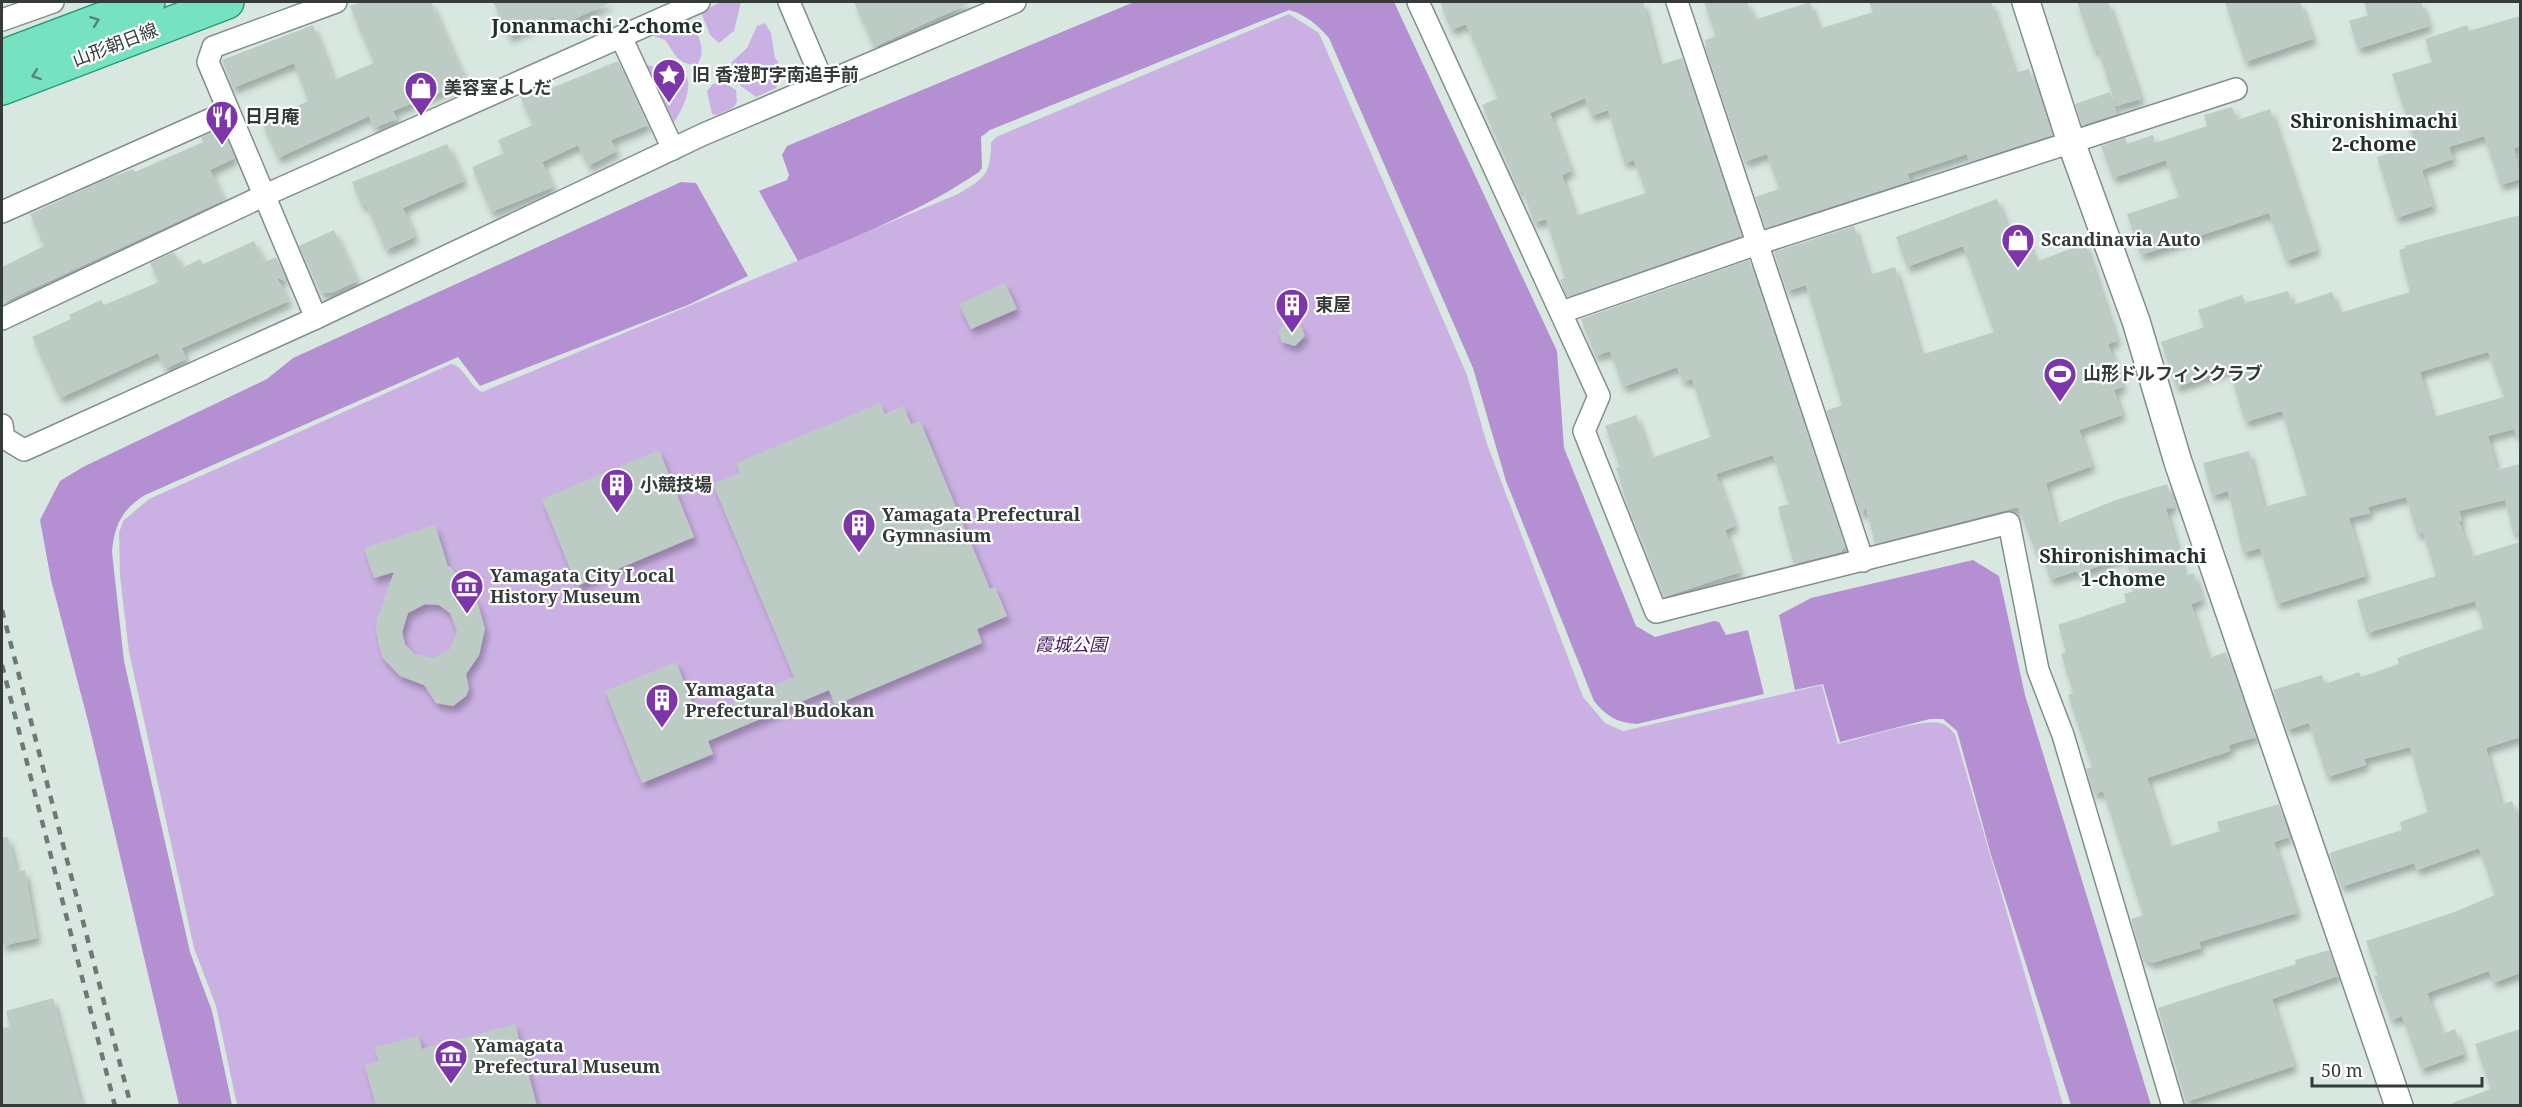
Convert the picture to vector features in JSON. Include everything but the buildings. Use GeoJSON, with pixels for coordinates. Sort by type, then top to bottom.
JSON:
{"type":"FeatureCollection","features":[{"type":"Feature","properties":{"kind":"main road","name":"山形朝日線"},"geometry":{"type":"LineString","coordinates":[[2,57],[148,2]]}},
{"type":"Feature","properties":{"kind":"main road","name":"山形朝日線"},"geometry":{"type":"LineString","coordinates":[[2,88],[227,2]]}},
{"type":"Feature","properties":{"kind":"street"},"geometry":{"type":"LineString","coordinates":[[2,20],[51,2]]}},
{"type":"Feature","properties":{"kind":"street"},"geometry":{"type":"LineString","coordinates":[[316,318],[227,112],[208,62],[213,47],[336,2]]}},
{"type":"Feature","properties":{"kind":"street"},"geometry":{"type":"LineString","coordinates":[[2,319],[263,196],[699,2]]}},
{"type":"Feature","properties":{"kind":"street"},"geometry":{"type":"LineString","coordinates":[[789,2],[823,82]]}},
{"type":"Feature","properties":{"kind":"street"},"geometry":{"type":"LineString","coordinates":[[2,425],[4,438],[24,450],[316,318],[673,149],[823,82],[1015,2]]}},
{"type":"Feature","properties":{"kind":"street"},"geometry":{"type":"LineString","coordinates":[[1418,2],[1599,396],[1584,431],[1656,612],[2008,523],[2038,670],[2062,735],[2173,1106]]}},
{"type":"Feature","properties":{"kind":"street"},"geometry":{"type":"LineString","coordinates":[[1677,2],[1760,243],[1863,561]]}},
{"type":"Feature","properties":{"kind":"street"},"geometry":{"type":"LineString","coordinates":[[2026,2],[2071,142],[2136,321],[2178,462],[2399,1106]]}},
{"type":"Feature","properties":{"kind":"street"},"geometry":{"type":"LineString","coordinates":[[621,37],[673,149]]}},
{"type":"Feature","properties":{"kind":"street"},"geometry":{"type":"LineString","coordinates":[[1562,312],[1760,243],[2236,89]]}},
{"type":"Feature","properties":{"kind":"street"},"geometry":{"type":"LineString","coordinates":[[2,212],[227,112]]}},
{"type":"Feature","properties":{"kind":"green space"},"geometry":{"type":"Polygon","coordinates":[[[721,2],[741,2],[734,31],[719,43],[710,35],[701,12],[721,2]]]}},
{"type":"Feature","properties":{"kind":"green space","name":"霞城公園"},"geometry":{"type":"Polygon","coordinates":[[[1289,14],[1319,33],[1467,375],[1487,444],[1583,697],[1605,723],[1623,731],[1822,685],[1838,744],[1920,723],[1940,723],[1948,727],[1955,734],[2063,1105],[237,1105],[216,1006],[194,948],[129,652],[120,576],[119,533],[123,521],[149,499],[451,364],[460,369],[482,392],[958,194],[975,184],[985,174],[990,162],[991,143],[996,137],[1289,14]]]}},
{"type":"Feature","properties":{"kind":"green space"},"geometry":{"type":"Polygon","coordinates":[[[688,18],[700,41],[702,53],[697,65],[680,60],[665,40],[651,35],[688,18]]]}},
{"type":"Feature","properties":{"kind":"green space"},"geometry":{"type":"Polygon","coordinates":[[[765,23],[771,33],[775,58],[783,69],[776,88],[756,97],[738,84],[731,68],[732,62],[747,48],[757,26],[765,23]]]}},
{"type":"Feature","properties":{"kind":"green space"},"geometry":{"type":"Polygon","coordinates":[[[665,63],[683,72],[688,83],[684,104],[674,122],[646,65],[657,67],[665,63]]]}},
{"type":"Feature","properties":{"kind":"green space"},"geometry":{"type":"Polygon","coordinates":[[[724,82],[736,90],[737,102],[733,108],[717,115],[712,114],[707,91],[713,84],[724,82]]]}},
{"type":"Feature","properties":{"kind":"shaded area"},"geometry":{"type":"Polygon","coordinates":[[[1134,2],[1394,2],[1557,351],[1564,448],[1636,626],[1655,637],[1714,621],[1719,622],[1726,635],[1748,630],[1764,694],[1637,724],[1612,718],[1594,701],[1506,481],[1473,368],[1329,38],[1301,15],[1289,10],[990,130],[981,137],[982,168],[979,172],[913,210],[798,261],[759,191],[787,180],[789,175],[782,155],[787,146],[1134,2]]]}},
{"type":"Feature","properties":{"kind":"shaded area"},"geometry":{"type":"Polygon","coordinates":[[[681,182],[696,183],[748,276],[688,305],[480,386],[458,357],[145,495],[130,506],[117,526],[112,552],[124,661],[190,952],[212,1011],[232,1105],[179,1105],[89,725],[51,580],[40,520],[60,481],[83,467],[267,379],[293,358],[681,182]]]}},
{"type":"Feature","properties":{"kind":"shaded area"},"geometry":{"type":"Polygon","coordinates":[[[1973,560],[1999,576],[2025,695],[2151,1105],[2071,1105],[1991,855],[1957,731],[1943,719],[1930,719],[1840,742],[1823,684],[1795,690],[1779,615],[1811,598],[1973,560]]]}},
{"type":"Feature","properties":{"kind":"railway"},"geometry":{"type":"LineString","coordinates":[[2,610],[131,1106]]}},
{"type":"Feature","properties":{"kind":"railway"},"geometry":{"type":"LineString","coordinates":[[2,665],[115,1106]]}},
{"type":"Feature","properties":{"kind":"place","name":"旧 香澄町字南追手前"},"geometry":{"type":"Point","coordinates":[669,104]}},
{"type":"Feature","properties":{"kind":"place","name":"美容室よしだ"},"geometry":{"type":"Point","coordinates":[421,117]}},
{"type":"Feature","properties":{"kind":"place","name":"日月庵"},"geometry":{"type":"Point","coordinates":[222,146]}},
{"type":"Feature","properties":{"kind":"place","name":"Scandinavia Auto"},"geometry":{"type":"Point","coordinates":[2018,269]}},
{"type":"Feature","properties":{"kind":"place","name":"東屋"},"geometry":{"type":"Point","coordinates":[1292,334]}},
{"type":"Feature","properties":{"kind":"place","name":"山形ドルフィンクラブ"},"geometry":{"type":"Point","coordinates":[2060,403]}},
{"type":"Feature","properties":{"kind":"place","name":"小競技場"},"geometry":{"type":"Point","coordinates":[617,514]}},
{"type":"Feature","properties":{"kind":"place","name":"Yamagata Prefectural Gymnasium"},"geometry":{"type":"Point","coordinates":[859,554]}},
{"type":"Feature","properties":{"kind":"place","name":"Yamagata City Local History Museum"},"geometry":{"type":"Point","coordinates":[467,615]}},
{"type":"Feature","properties":{"kind":"place","name":"Yamagata Prefectural Budokan"},"geometry":{"type":"Point","coordinates":[662,729]}},
{"type":"Feature","properties":{"kind":"place","name":"Yamagata Prefectural Museum"},"geometry":{"type":"Point","coordinates":[451,1085]}},
{"type":"Feature","properties":{"kind":"district","name":"Jonanmachi 2-chome"},"geometry":{"type":"Point","coordinates":[597,26]}},
{"type":"Feature","properties":{"kind":"district","name":"Shironishimachi 2-chome"},"geometry":{"type":"Point","coordinates":[2374,132]}},
{"type":"Feature","properties":{"kind":"district","name":"Shironishimachi 1-chome"},"geometry":{"type":"Point","coordinates":[2123,568]}}]}
